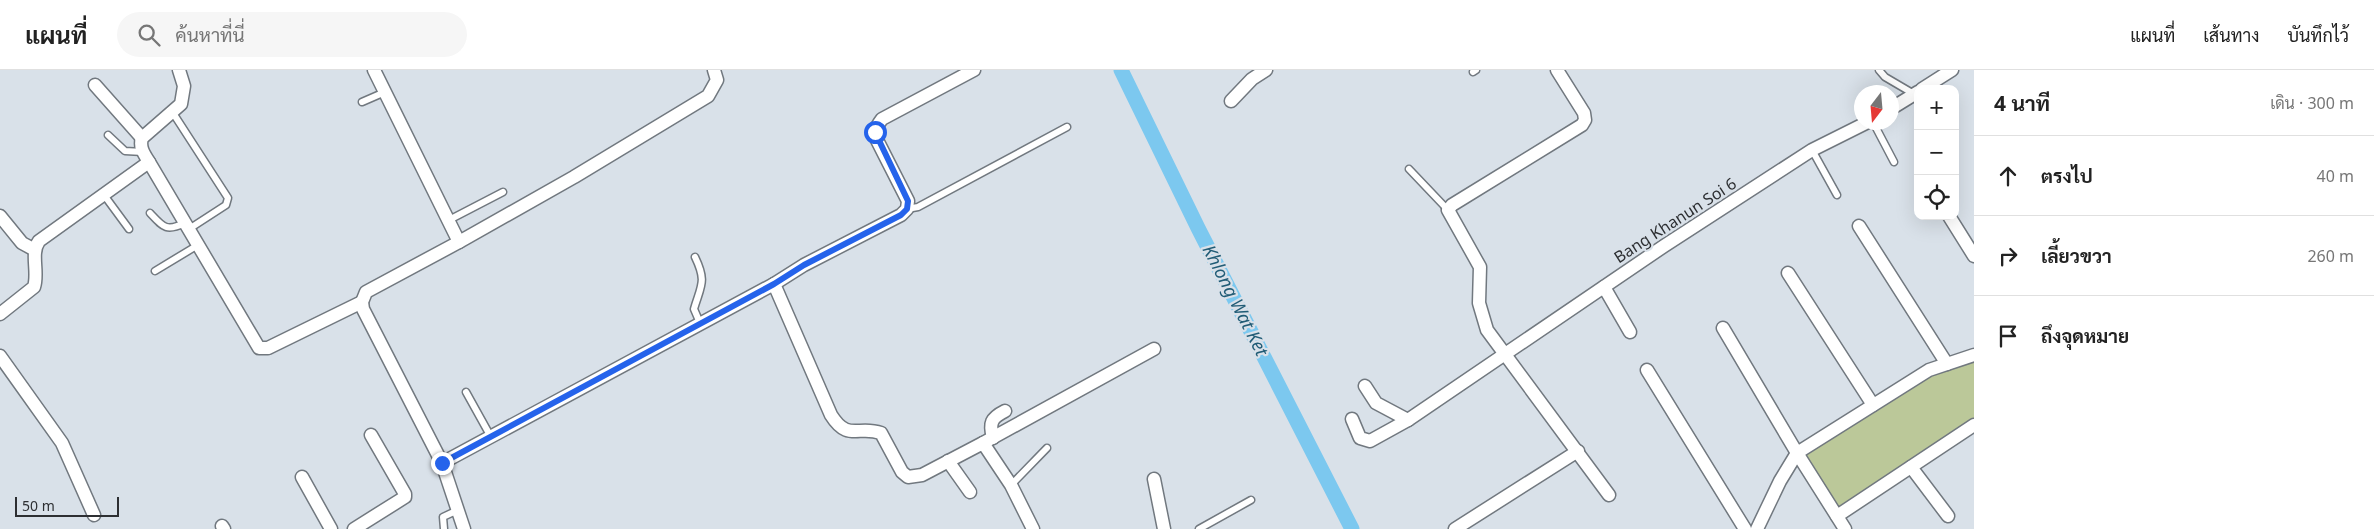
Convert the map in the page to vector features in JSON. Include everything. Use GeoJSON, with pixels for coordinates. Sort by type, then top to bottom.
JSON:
{"type":"FeatureCollection","features":[{"type":"Feature","properties":{"kind":"street"},"geometry":{"type":"LineString","coordinates":[[179,70],[184,86],[182,104],[142,138],[141,148],[251,338],[262,349],[362,302]]}},
{"type":"Feature","properties":{"kind":"street"},"geometry":{"type":"LineString","coordinates":[[374,70],[459,242]]}},
{"type":"Feature","properties":{"kind":"street"},"geometry":{"type":"LineString","coordinates":[[464,529],[442,463],[363,309],[362,302],[366,292],[574,177],[708,96],[717,80],[714,70]]}},
{"type":"Feature","properties":{"kind":"street"},"geometry":{"type":"LineString","coordinates":[[442,463],[774,284],[804,265],[901,215],[907,209],[908,201],[877,140],[875,132],[877,125],[882,119],[974,70]]}},
{"type":"Feature","properties":{"kind":"street"},"geometry":{"type":"LineString","coordinates":[[1231,101],[1252,79],[1266,70]]}},
{"type":"Feature","properties":{"kind":"street"},"geometry":{"type":"LineString","coordinates":[[1557,70],[1584,113],[1582,125],[1452,205],[1448,210],[1480,267],[1479,303],[1487,330],[1609,495]]}},
{"type":"Feature","properties":{"kind":"street"},"geometry":{"type":"LineString","coordinates":[[1929,85],[1952,70]]}},
{"type":"Feature","properties":{"kind":"street"},"geometry":{"type":"LineString","coordinates":[[95,85],[142,138]]}},
{"type":"Feature","properties":{"kind":"street"},"geometry":{"type":"LineString","coordinates":[[1899,104],[1914,94]]}},
{"type":"Feature","properties":{"kind":"street","name":"Bang Khanun Soi 6"},"geometry":{"type":"LineString","coordinates":[[1352,419],[1360,438],[1365,441],[1370,441],[1408,420],[1505,353],[1812,150],[1854,129]]}},
{"type":"Feature","properties":{"kind":"street"},"geometry":{"type":"LineString","coordinates":[[0,314],[34,287],[36,281],[36,250],[39,241],[104,195],[146,157]]}},
{"type":"Feature","properties":{"kind":"street"},"geometry":{"type":"LineString","coordinates":[[0,216],[22,243],[36,250]]}},
{"type":"Feature","properties":{"kind":"street"},"geometry":{"type":"LineString","coordinates":[[1952,220],[1974,256]]}},
{"type":"Feature","properties":{"kind":"street"},"geometry":{"type":"LineString","coordinates":[[1859,226],[1947,364]]}},
{"type":"Feature","properties":{"kind":"street"},"geometry":{"type":"LineString","coordinates":[[1788,273],[1873,405]]}},
{"type":"Feature","properties":{"kind":"street"},"geometry":{"type":"LineString","coordinates":[[774,284],[838,427],[857,433],[875,431],[881,433],[902,472],[908,477],[922,475],[1154,348]]}},
{"type":"Feature","properties":{"kind":"street"},"geometry":{"type":"LineString","coordinates":[[1604,287],[1630,332]]}},
{"type":"Feature","properties":{"kind":"street"},"geometry":{"type":"LineString","coordinates":[[1724,328],[1796,453],[1845,529]]}},
{"type":"Feature","properties":{"kind":"street"},"geometry":{"type":"LineString","coordinates":[[0,356],[62,443],[94,515]]}},
{"type":"Feature","properties":{"kind":"street"},"geometry":{"type":"LineString","coordinates":[[1757,529],[1796,453],[1929,370],[1974,356]]}},
{"type":"Feature","properties":{"kind":"street"},"geometry":{"type":"LineString","coordinates":[[1647,370],[1745,529]]}},
{"type":"Feature","properties":{"kind":"street"},"geometry":{"type":"LineString","coordinates":[[1365,386],[1376,403],[1408,420]]}},
{"type":"Feature","properties":{"kind":"street"},"geometry":{"type":"LineString","coordinates":[[1005,411],[992,420],[988,440],[1032,529]]}},
{"type":"Feature","properties":{"kind":"street"},"geometry":{"type":"LineString","coordinates":[[1837,516],[1974,425]]}},
{"type":"Feature","properties":{"kind":"street"},"geometry":{"type":"LineString","coordinates":[[354,529],[404,497],[405,494],[370,435]]}},
{"type":"Feature","properties":{"kind":"street"},"geometry":{"type":"LineString","coordinates":[[1455,529],[1578,451]]}},
{"type":"Feature","properties":{"kind":"street"},"geometry":{"type":"LineString","coordinates":[[948,461],[970,492]]}},
{"type":"Feature","properties":{"kind":"street"},"geometry":{"type":"LineString","coordinates":[[1911,467],[1948,516]]}},
{"type":"Feature","properties":{"kind":"street"},"geometry":{"type":"LineString","coordinates":[[302,477],[331,529]]}},
{"type":"Feature","properties":{"kind":"street"},"geometry":{"type":"LineString","coordinates":[[1154,479],[1164,529]]}},
{"type":"Feature","properties":{"kind":"lane"},"geometry":{"type":"LineString","coordinates":[[1879,70],[1885,77],[1914,90]]}},
{"type":"Feature","properties":{"kind":"lane"},"geometry":{"type":"LineString","coordinates":[[362,102],[385,92]]}},
{"type":"Feature","properties":{"kind":"lane"},"geometry":{"type":"LineString","coordinates":[[150,213],[161,225],[167,228],[187,226],[226,204],[228,198],[173,113]]}},
{"type":"Feature","properties":{"kind":"lane"},"geometry":{"type":"LineString","coordinates":[[907,209],[918,207],[1067,127]]}},
{"type":"Feature","properties":{"kind":"lane"},"geometry":{"type":"LineString","coordinates":[[1877,130],[1894,162]]}},
{"type":"Feature","properties":{"kind":"lane"},"geometry":{"type":"LineString","coordinates":[[108,135],[125,151],[146,157]]}},
{"type":"Feature","properties":{"kind":"lane"},"geometry":{"type":"LineString","coordinates":[[1812,150],[1837,195]]}},
{"type":"Feature","properties":{"kind":"lane"},"geometry":{"type":"LineString","coordinates":[[1409,169],[1448,210]]}},
{"type":"Feature","properties":{"kind":"lane"},"geometry":{"type":"LineString","coordinates":[[448,220],[503,192]]}},
{"type":"Feature","properties":{"kind":"lane"},"geometry":{"type":"LineString","coordinates":[[104,195],[129,230]]}},
{"type":"Feature","properties":{"kind":"lane"},"geometry":{"type":"LineString","coordinates":[[154,271],[198,245]]}},
{"type":"Feature","properties":{"kind":"lane"},"geometry":{"type":"LineString","coordinates":[[694,257],[703,279],[702,290],[694,309],[700,323]]}},
{"type":"Feature","properties":{"kind":"lane"},"geometry":{"type":"LineString","coordinates":[[466,392],[491,437]]}},
{"type":"Feature","properties":{"kind":"lane"},"geometry":{"type":"LineString","coordinates":[[1011,485],[1047,448]]}},
{"type":"Feature","properties":{"kind":"lane"},"geometry":{"type":"LineString","coordinates":[[1199,529],[1251,500]]}},
{"type":"Feature","properties":{"kind":"lane"},"geometry":{"type":"LineString","coordinates":[[444,529],[443,517],[458,510]]}},
{"type":"Feature","properties":{"kind":"green space"},"geometry":{"type":"Polygon","coordinates":[[[1974,355],[1974,425],[1837,516],[1797,453],[1929,370],[1974,355]]]}},
{"type":"Feature","properties":{"kind":"waterway","name":"Khlong Wat Ket"},"geometry":{"type":"LineString","coordinates":[[1121,70],[1198,228],[1352,529]]}},
{"type":"Feature","properties":{"kind":"route"},"geometry":{"type":"LineString","coordinates":[[442,463],[774,284],[804,265],[901,215],[907,209],[908,201],[877,140],[875,132]]}}]}
